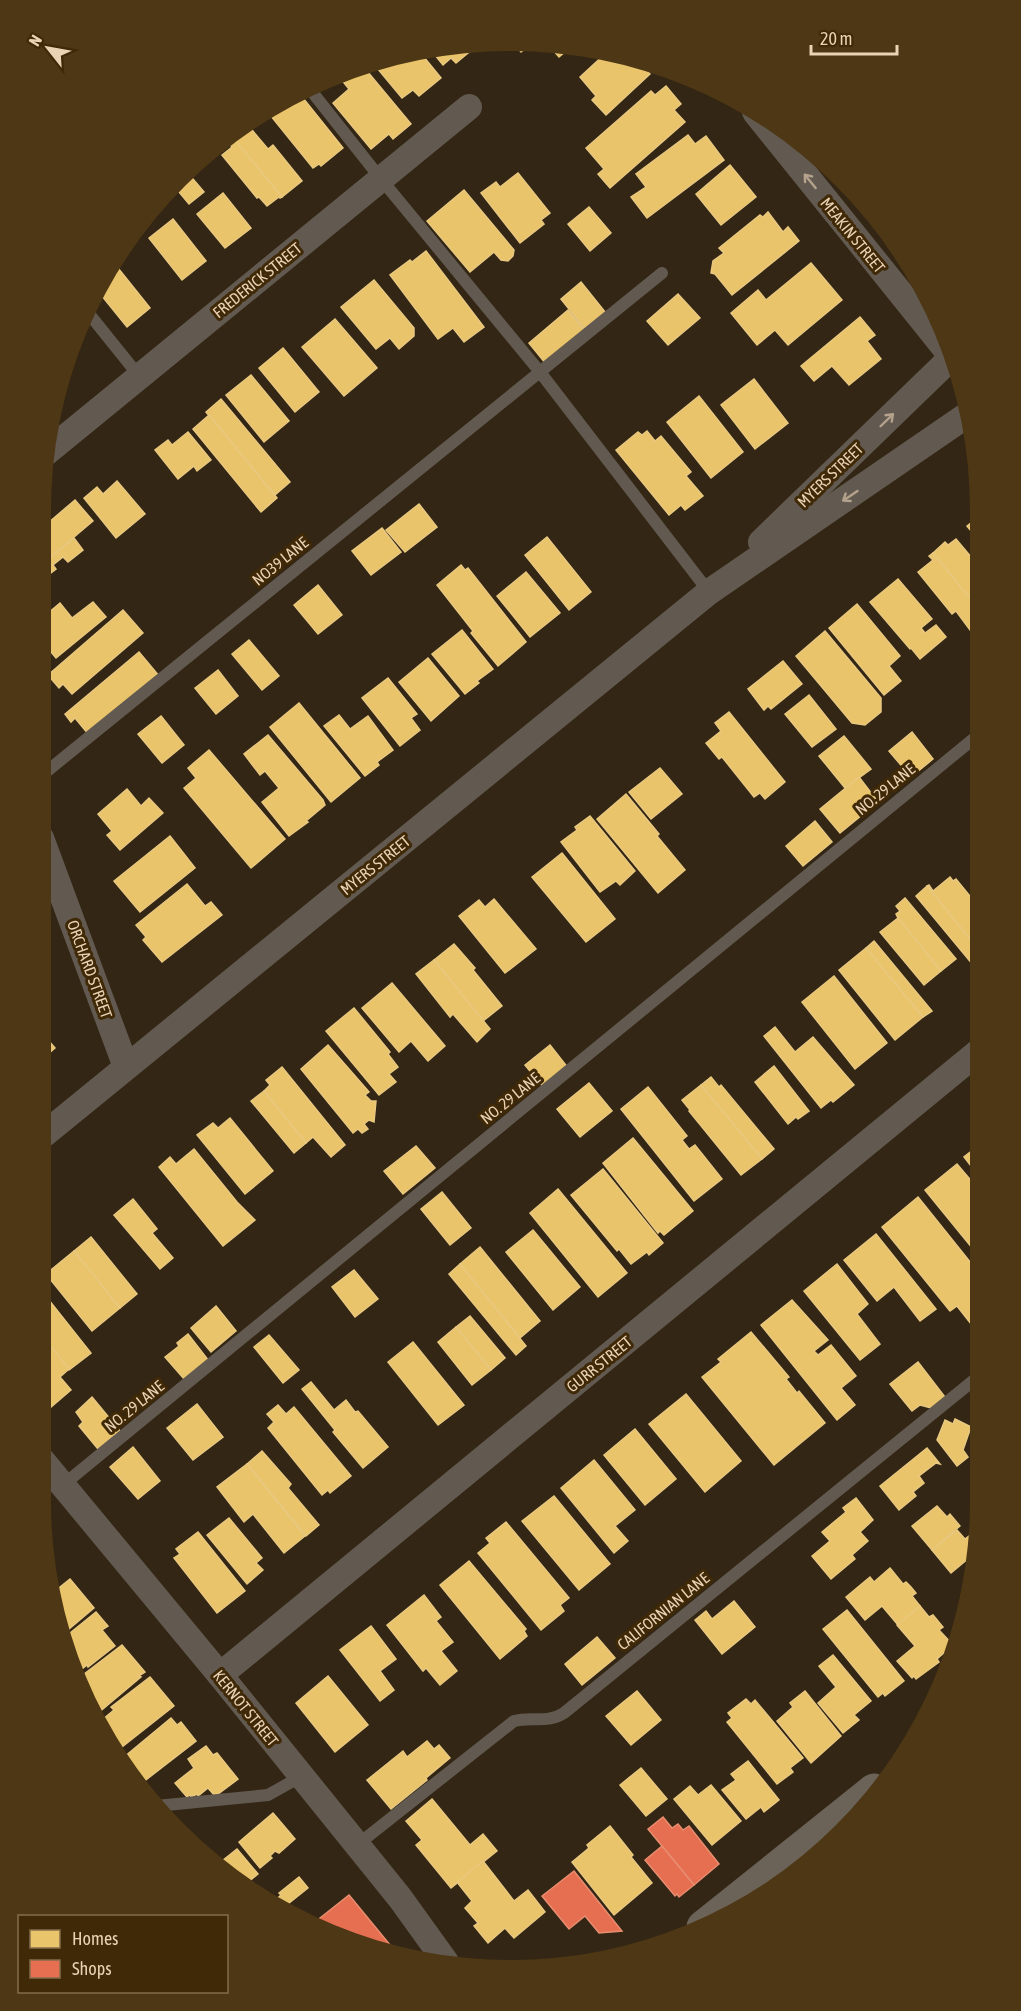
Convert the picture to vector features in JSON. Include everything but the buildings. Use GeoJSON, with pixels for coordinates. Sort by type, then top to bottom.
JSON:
{"type":"FeatureCollection","features":[{"type":"Feature","properties":{"kind":"street","name":"FREDERICK STREET"},"geometry":{"type":"LineString","coordinates":[[56,445],[469,107]]}},
{"type":"Feature","properties":{"kind":"street","name":"MEAKIN STREET"},"geometry":{"type":"LineString","coordinates":[[771,132],[936,337]]}},
{"type":"Feature","properties":{"kind":"street","name":"MYERS STREET"},"geometry":{"type":"LineString","coordinates":[[709,592],[946,363]]}},
{"type":"Feature","properties":{"kind":"street","name":"MYERS STREET"},"geometry":{"type":"LineString","coordinates":[[51,1129],[709,592],[961,419]]}},
{"type":"Feature","properties":{"kind":"street","name":"ORCHARD STREET"},"geometry":{"type":"LineString","coordinates":[[51,868],[126,1067]]}},
{"type":"Feature","properties":{"kind":"street","name":"GURR STREET"},"geometry":{"type":"LineString","coordinates":[[220,1675],[970,1059]]}},
{"type":"Feature","properties":{"kind":"street","name":"KERNOT STREET"},"geometry":{"type":"LineString","coordinates":[[51,1475],[302,1776],[400,1898],[440,1954]]}},
{"type":"Feature","properties":{"kind":"street"},"geometry":{"type":"LineString","coordinates":[[737,1900],[850,1809]]}},
{"type":"Feature","properties":{"kind":"lane"},"geometry":{"type":"LineString","coordinates":[[314,95],[540,372],[709,592]]}},
{"type":"Feature","properties":{"kind":"lane","name":"NO39 LANE"},"geometry":{"type":"LineString","coordinates":[[51,768],[662,273]]}},
{"type":"Feature","properties":{"kind":"lane"},"geometry":{"type":"LineString","coordinates":[[93,319],[139,376]]}},
{"type":"Feature","properties":{"kind":"lane","name":"NO. 29 LANE"},"geometry":{"type":"LineString","coordinates":[[51,1469],[970,742]]}},
{"type":"Feature","properties":{"kind":"lane","name":"CALIFORNIAN LANE"},"geometry":{"type":"LineString","coordinates":[[357,1845],[514,1721],[547,1720],[564,1713],[970,1383]]}},
{"type":"Feature","properties":{"kind":"lane"},"geometry":{"type":"LineString","coordinates":[[167,1805],[268,1795],[302,1776]]}}]}
